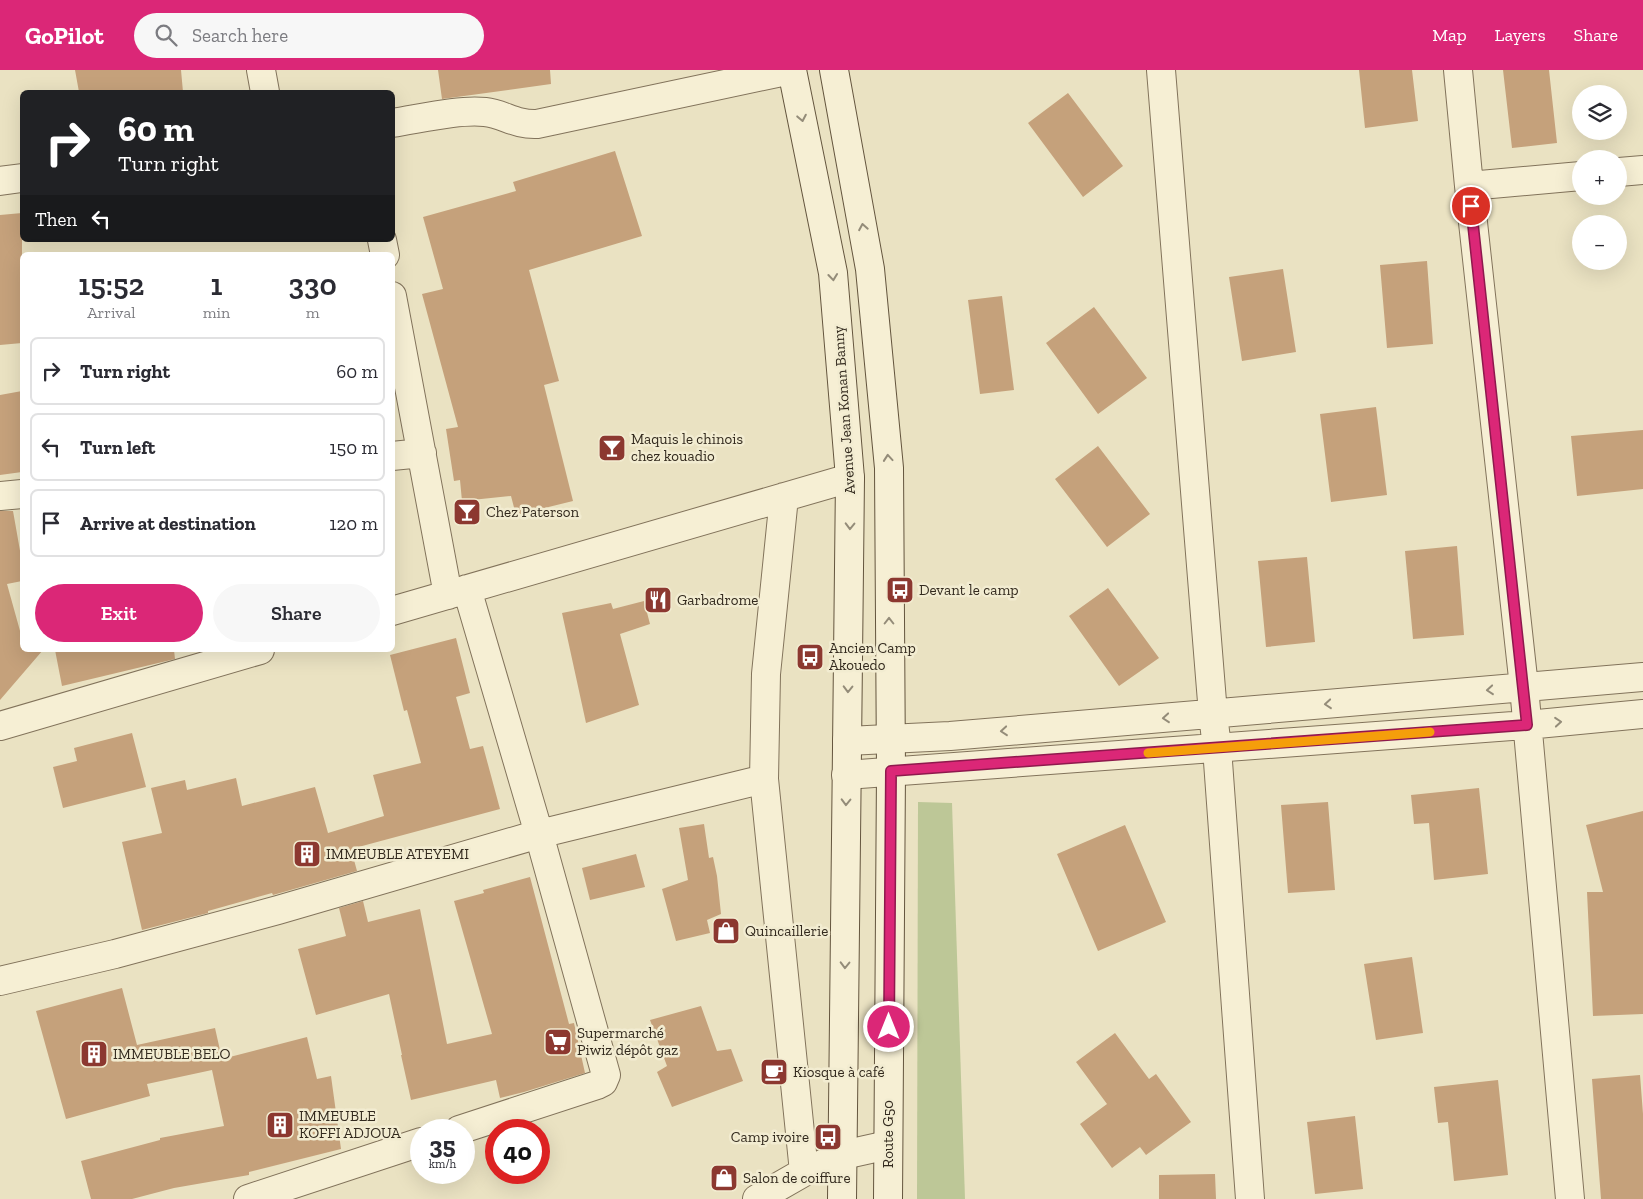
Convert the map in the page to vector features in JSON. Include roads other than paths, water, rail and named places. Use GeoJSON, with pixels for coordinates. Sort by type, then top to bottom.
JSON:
{"type":"FeatureCollection","features":[{"type":"Feature","properties":{"kind":"street"},"geometry":{"type":"LineString","coordinates":[[261,70],[265,90]]}},
{"type":"Feature","properties":{"kind":"street"},"geometry":{"type":"LineString","coordinates":[[395,123],[471,111],[486,112],[524,124],[537,124],[792,70]]}},
{"type":"Feature","properties":{"kind":"street","name":"Avenue Jean Konan Banny"},"geometry":{"type":"LineString","coordinates":[[792,70],[833,273],[850,478],[847,757]]}},
{"type":"Feature","properties":{"kind":"street"},"geometry":{"type":"LineString","coordinates":[[834,70],[870,268],[889,468],[890,739]]}},
{"type":"Feature","properties":{"kind":"street"},"geometry":{"type":"LineString","coordinates":[[1161,70],[1217,748],[1250,1199]]}},
{"type":"Feature","properties":{"kind":"street"},"geometry":{"type":"LineString","coordinates":[[1458,70],[1524,687],[1570,1199]]}},
{"type":"Feature","properties":{"kind":"street"},"geometry":{"type":"LineString","coordinates":[[1627,171],[1643,170]]}},
{"type":"Feature","properties":{"kind":"street"},"geometry":{"type":"LineString","coordinates":[[1469,186],[1572,177]]}},
{"type":"Feature","properties":{"kind":"street"},"geometry":{"type":"LineString","coordinates":[[0,181],[20,178]]}},
{"type":"Feature","properties":{"kind":"street"},"geometry":{"type":"LineString","coordinates":[[395,312],[422,453],[458,592],[539,834],[606,1075],[603,1082],[597,1085],[475,1125]]}},
{"type":"Feature","properties":{"kind":"street"},"geometry":{"type":"LineString","coordinates":[[395,456],[422,453]]}},
{"type":"Feature","properties":{"kind":"street"},"geometry":{"type":"LineString","coordinates":[[395,610],[850,478]]}},
{"type":"Feature","properties":{"kind":"street"},"geometry":{"type":"LineString","coordinates":[[0,496],[20,494]]}},
{"type":"Feature","properties":{"kind":"street"},"geometry":{"type":"LineString","coordinates":[[784,497],[766,674],[764,778],[804,1172]]}},
{"type":"Feature","properties":{"kind":"street"},"geometry":{"type":"LineString","coordinates":[[0,726],[253,652]]}},
{"type":"Feature","properties":{"kind":"street"},"geometry":{"type":"LineString","coordinates":[[847,757],[890,739],[960,735],[1643,677]]}},
{"type":"Feature","properties":{"kind":"street"},"geometry":{"type":"LineString","coordinates":[[847,757],[891,771],[1527,725],[1643,714]]}},
{"type":"Feature","properties":{"kind":"street","name":"Route G50"},"geometry":{"type":"LineString","coordinates":[[888,1199],[890,739]]}},
{"type":"Feature","properties":{"kind":"street"},"geometry":{"type":"LineString","coordinates":[[842,1199],[847,757]]}},
{"type":"Feature","properties":{"kind":"street"},"geometry":{"type":"LineString","coordinates":[[0,981],[115,954],[278,910],[539,834],[764,778]]}},
{"type":"Feature","properties":{"kind":"street"},"geometry":{"type":"LineString","coordinates":[[757,1199],[804,1172],[843,1156],[888,1145]]}},
{"type":"Feature","properties":{"kind":"street"},"geometry":{"type":"LineString","coordinates":[[248,1199],[410,1146]]}},
{"type":"Feature","properties":{"kind":"place","name":"Maquis le chinois chez kouadio"},"geometry":{"type":"Point","coordinates":[612,448]}},
{"type":"Feature","properties":{"kind":"place","name":"Chez Paterson"},"geometry":{"type":"Point","coordinates":[467,512]}},
{"type":"Feature","properties":{"kind":"place","name":"Devant le camp"},"geometry":{"type":"Point","coordinates":[900,590]}},
{"type":"Feature","properties":{"kind":"place","name":"Garbadrome"},"geometry":{"type":"Point","coordinates":[658,600]}},
{"type":"Feature","properties":{"kind":"place","name":"Ancien Camp Akouedo"},"geometry":{"type":"Point","coordinates":[810,657]}},
{"type":"Feature","properties":{"kind":"place","name":"IMMEUBLE ATEYEMI"},"geometry":{"type":"Point","coordinates":[307,854]}},
{"type":"Feature","properties":{"kind":"place","name":"Quincaillerie"},"geometry":{"type":"Point","coordinates":[726,931]}},
{"type":"Feature","properties":{"kind":"place","name":"Supermarché Piwiz dépôt gaz"},"geometry":{"type":"Point","coordinates":[558,1042]}},
{"type":"Feature","properties":{"kind":"place","name":"IMMEUBLE BELO"},"geometry":{"type":"Point","coordinates":[94,1054]}},
{"type":"Feature","properties":{"kind":"place","name":"Kiosque à café"},"geometry":{"type":"Point","coordinates":[774,1072]}},
{"type":"Feature","properties":{"kind":"place","name":"IMMEUBLE KOFFI ADJOUA"},"geometry":{"type":"Point","coordinates":[280,1125]}},
{"type":"Feature","properties":{"kind":"place","name":"Camp ivoire"},"geometry":{"type":"Point","coordinates":[828,1137]}},
{"type":"Feature","properties":{"kind":"place","name":"Salon de coiffure"},"geometry":{"type":"Point","coordinates":[724,1178]}}]}
